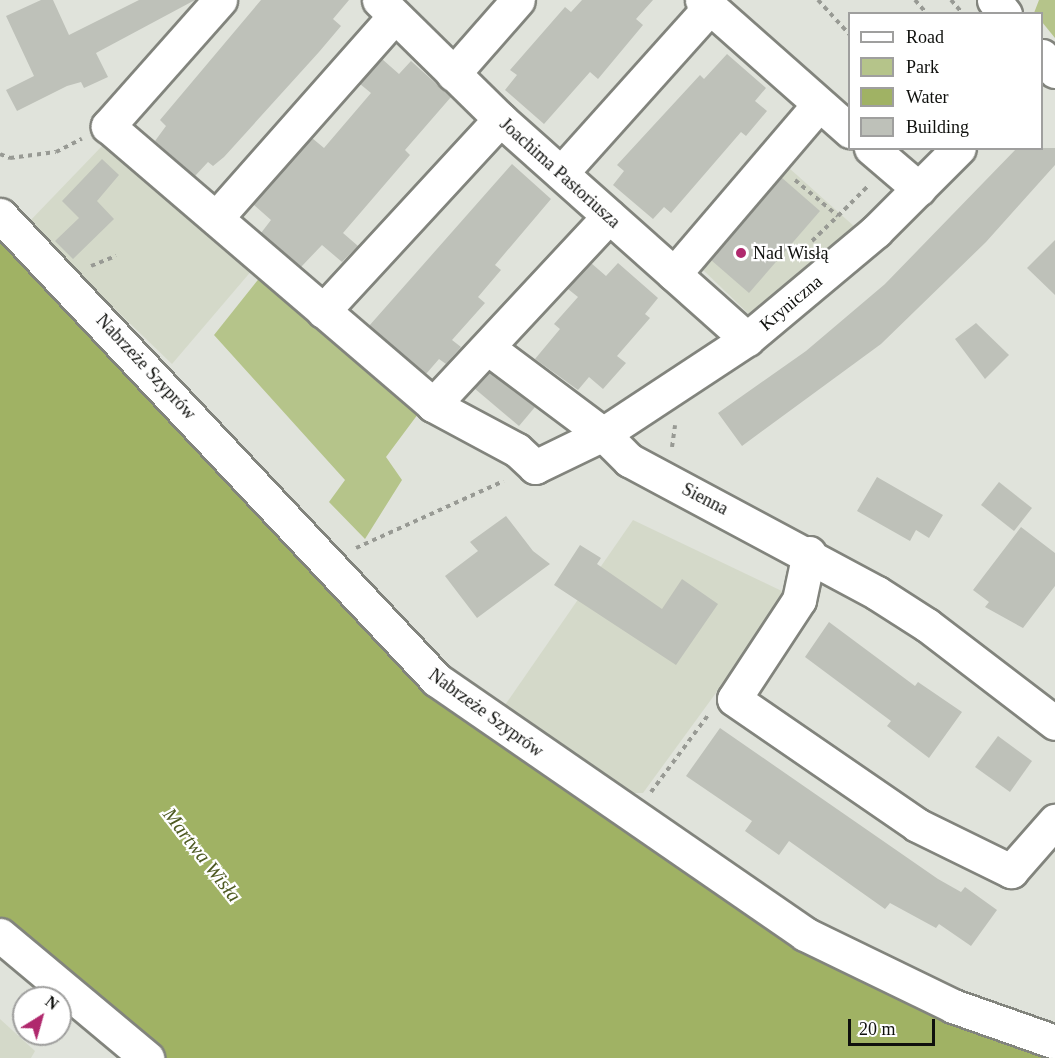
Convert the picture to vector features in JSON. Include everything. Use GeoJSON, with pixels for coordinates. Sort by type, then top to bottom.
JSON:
{"type":"FeatureCollection","features":[{"type":"Feature","properties":{"kind":"street"},"geometry":{"type":"LineString","coordinates":[[220,0],[108,126],[433,405],[517,450],[535,467],[603,434]]}},
{"type":"Feature","properties":{"kind":"street"},"geometry":{"type":"LineString","coordinates":[[453,74],[518,0]]}},
{"type":"Feature","properties":{"kind":"street"},"geometry":{"type":"LineString","coordinates":[[994,0],[1003,12]]}},
{"type":"Feature","properties":{"kind":"street"},"geometry":{"type":"LineString","coordinates":[[562,172],[706,4],[848,129]]}},
{"type":"Feature","properties":{"kind":"street"},"geometry":{"type":"LineString","coordinates":[[216,218],[387,9]]}},
{"type":"Feature","properties":{"kind":"street","name":"Joachima Pastoriusza"},"geometry":{"type":"LineString","coordinates":[[387,9],[500,119],[747,339]]}},
{"type":"Feature","properties":{"kind":"street"},"geometry":{"type":"LineString","coordinates":[[674,274],[819,104]]}},
{"type":"Feature","properties":{"kind":"street"},"geometry":{"type":"LineString","coordinates":[[323,311],[500,119]]}},
{"type":"Feature","properties":{"kind":"street","name":"Kryniczna"},"geometry":{"type":"LineString","coordinates":[[603,434],[747,339],[876,231],[957,150]]}},
{"type":"Feature","properties":{"kind":"street"},"geometry":{"type":"LineString","coordinates":[[880,156],[919,189]]}},
{"type":"Feature","properties":{"kind":"street","name":"Nabrzeże Szyprów"},"geometry":{"type":"LineString","coordinates":[[0,215],[437,680],[805,934],[953,1006],[1055,1042]]}},
{"type":"Feature","properties":{"kind":"street"},"geometry":{"type":"LineString","coordinates":[[433,405],[609,216]]}},
{"type":"Feature","properties":{"kind":"street","name":"Sienna"},"geometry":{"type":"LineString","coordinates":[[488,348],[603,434],[629,460],[810,554],[927,625],[1055,723]]}},
{"type":"Feature","properties":{"kind":"street"},"geometry":{"type":"LineString","coordinates":[[810,554],[799,600],[734,699],[917,825],[1011,871],[1055,821]]}},
{"type":"Feature","properties":{"kind":"street"},"geometry":{"type":"LineString","coordinates":[[0,935],[147,1058]]}},
{"type":"Feature","properties":{"kind":"path"},"geometry":{"type":"LineString","coordinates":[[818,0],[848,34]]}},
{"type":"Feature","properties":{"kind":"path"},"geometry":{"type":"LineString","coordinates":[[915,0],[925,12]]}},
{"type":"Feature","properties":{"kind":"path"},"geometry":{"type":"LineString","coordinates":[[951,0],[961,12]]}},
{"type":"Feature","properties":{"kind":"path"},"geometry":{"type":"LineString","coordinates":[[0,154],[10,158],[56,152],[108,126]]}},
{"type":"Feature","properties":{"kind":"path"},"geometry":{"type":"LineString","coordinates":[[772,159],[838,216],[880,156]]}},
{"type":"Feature","properties":{"kind":"path"},"geometry":{"type":"LineString","coordinates":[[670,454],[677,418]]}},
{"type":"Feature","properties":{"kind":"path"},"geometry":{"type":"LineString","coordinates":[[352,550],[535,467]]}},
{"type":"Feature","properties":{"kind":"path"},"geometry":{"type":"LineString","coordinates":[[648,796],[718,702],[734,699]]}},
{"type":"Feature","properties":{"kind":"shaded area"},"geometry":{"type":"Polygon","coordinates":[[[103,145],[253,269],[172,364],[27,224],[103,145]]]}},
{"type":"Feature","properties":{"kind":"shaded area"},"geometry":{"type":"Polygon","coordinates":[[[779,159],[856,228],[753,318],[700,267],[779,159]]]}},
{"type":"Feature","properties":{"kind":"shaded area"},"geometry":{"type":"Polygon","coordinates":[[[633,520],[788,594],[643,793],[629,793],[505,705],[633,520]]]}},
{"type":"Feature","properties":{"kind":"shaded area"},"geometry":{"type":"Polygon","coordinates":[[[0,1019],[12,1030],[12,1046],[30,1046],[35,1051],[31,1058],[0,1058],[0,1019]]]}},
{"type":"Feature","properties":{"kind":"green space"},"geometry":{"type":"Polygon","coordinates":[[[1039,0],[1055,0],[1055,38],[1043,23],[1043,12],[1034,12],[1039,0]]]}},
{"type":"Feature","properties":{"kind":"green space"},"geometry":{"type":"Polygon","coordinates":[[[265,271],[421,410],[386,457],[402,480],[365,539],[329,502],[345,480],[214,335],[265,271]]]}},
{"type":"Feature","properties":{"kind":"water","name":"Martwa Wisła"},"geometry":{"type":"Polygon","coordinates":[[[0,237],[427,691],[618,823],[1055,1058],[156,1058],[72,989],[72,986],[69,986],[0,929],[0,237]]]}},
{"type":"Feature","properties":{"kind":"building"},"geometry":{"type":"Polygon","coordinates":[[[41,0],[53,0],[69,35],[139,0],[195,0],[96,53],[108,77],[84,88],[81,82],[67,86],[17,111],[6,90],[34,76],[6,16],[41,0]]]}},
{"type":"Feature","properties":{"kind":"building"},"geometry":{"type":"Polygon","coordinates":[[[261,0],[349,0],[333,19],[341,26],[319,52],[224,157],[213,166],[208,162],[195,176],[155,141],[166,126],[160,120],[261,0]]]}},
{"type":"Feature","properties":{"kind":"building"},"geometry":{"type":"Polygon","coordinates":[[[582,0],[653,0],[636,19],[643,25],[598,79],[590,72],[544,124],[505,90],[517,75],[510,70],[565,7],[571,12],[582,0]]]}},
{"type":"Feature","properties":{"kind":"building"},"geometry":{"type":"Polygon","coordinates":[[[727,54],[766,88],[755,101],[767,111],[746,136],[741,132],[671,213],[664,207],[653,219],[613,185],[624,171],[617,165],[700,75],[704,79],[727,54]]]}},
{"type":"Feature","properties":{"kind":"building"},"geometry":{"type":"Polygon","coordinates":[[[382,59],[399,74],[411,61],[451,97],[405,150],[410,155],[343,233],[358,246],[342,262],[322,245],[301,267],[261,233],[271,220],[253,204],[312,138],[324,148],[371,93],[360,84],[382,59]]]}},
{"type":"Feature","properties":{"kind":"building"},"geometry":{"type":"Polygon","coordinates":[[[1055,148],[1055,165],[986,242],[881,344],[742,446],[718,413],[806,351],[885,284],[1015,150],[1055,148]]]}},
{"type":"Feature","properties":{"kind":"building"},"geometry":{"type":"Polygon","coordinates":[[[102,159],[119,175],[97,201],[114,219],[73,259],[55,241],[79,218],[62,201],[102,159]]]}},
{"type":"Feature","properties":{"kind":"building"},"geometry":{"type":"Polygon","coordinates":[[[512,164],[551,199],[495,265],[501,270],[478,297],[485,303],[452,340],[461,347],[446,364],[439,359],[426,374],[369,326],[512,164]]]}},
{"type":"Feature","properties":{"kind":"building"},"geometry":{"type":"Polygon","coordinates":[[[781,177],[820,211],[749,293],[711,260],[781,177]]]}},
{"type":"Feature","properties":{"kind":"building"},"geometry":{"type":"Polygon","coordinates":[[[1055,240],[1055,295],[1027,268],[1055,240]]]}},
{"type":"Feature","properties":{"kind":"building"},"geometry":{"type":"Polygon","coordinates":[[[591,263],[606,276],[618,263],[658,298],[645,314],[650,318],[617,356],[626,363],[603,389],[589,377],[578,390],[535,359],[560,329],[554,324],[578,297],[568,289],[591,263]]]}},
{"type":"Feature","properties":{"kind":"building"},"geometry":{"type":"Polygon","coordinates":[[[976,323],[1009,355],[985,379],[955,339],[976,323]]]}},
{"type":"Feature","properties":{"kind":"building"},"geometry":{"type":"Polygon","coordinates":[[[489,372],[535,407],[519,426],[474,388],[489,372]]]}},
{"type":"Feature","properties":{"kind":"building"},"geometry":{"type":"Polygon","coordinates":[[[877,477],[943,515],[929,538],[916,530],[910,541],[857,511],[877,477]]]}},
{"type":"Feature","properties":{"kind":"building"},"geometry":{"type":"Polygon","coordinates":[[[999,482],[1032,508],[1014,531],[981,505],[999,482]]]}},
{"type":"Feature","properties":{"kind":"building"},"geometry":{"type":"Polygon","coordinates":[[[506,516],[533,551],[550,564],[477,618],[445,576],[478,551],[470,542],[506,516]]]}},
{"type":"Feature","properties":{"kind":"building"},"geometry":{"type":"Polygon","coordinates":[[[1021,527],[1055,553],[1055,586],[1023,628],[985,607],[989,602],[973,590],[1021,527]]]}},
{"type":"Feature","properties":{"kind":"building"},"geometry":{"type":"Polygon","coordinates":[[[580,545],[601,558],[597,564],[662,609],[682,579],[718,604],[676,665],[554,585],[580,545]]]}},
{"type":"Feature","properties":{"kind":"building"},"geometry":{"type":"Polygon","coordinates":[[[829,622],[915,686],[918,682],[962,712],[929,758],[887,726],[891,721],[805,657],[829,622]]]}},
{"type":"Feature","properties":{"kind":"building"},"geometry":{"type":"Polygon","coordinates":[[[720,728],[938,879],[961,892],[965,887],[997,910],[971,946],[939,924],[936,928],[890,903],[885,909],[789,841],[779,855],[745,831],[752,821],[686,776],[720,728]]]}},
{"type":"Feature","properties":{"kind":"building"},"geometry":{"type":"Polygon","coordinates":[[[998,736],[1032,761],[1010,792],[975,767],[998,736]]]}},
{"type":"Feature","properties":{"kind":"place","name":"Nad Wisłą"},"geometry":{"type":"Point","coordinates":[741,253]}}]}
